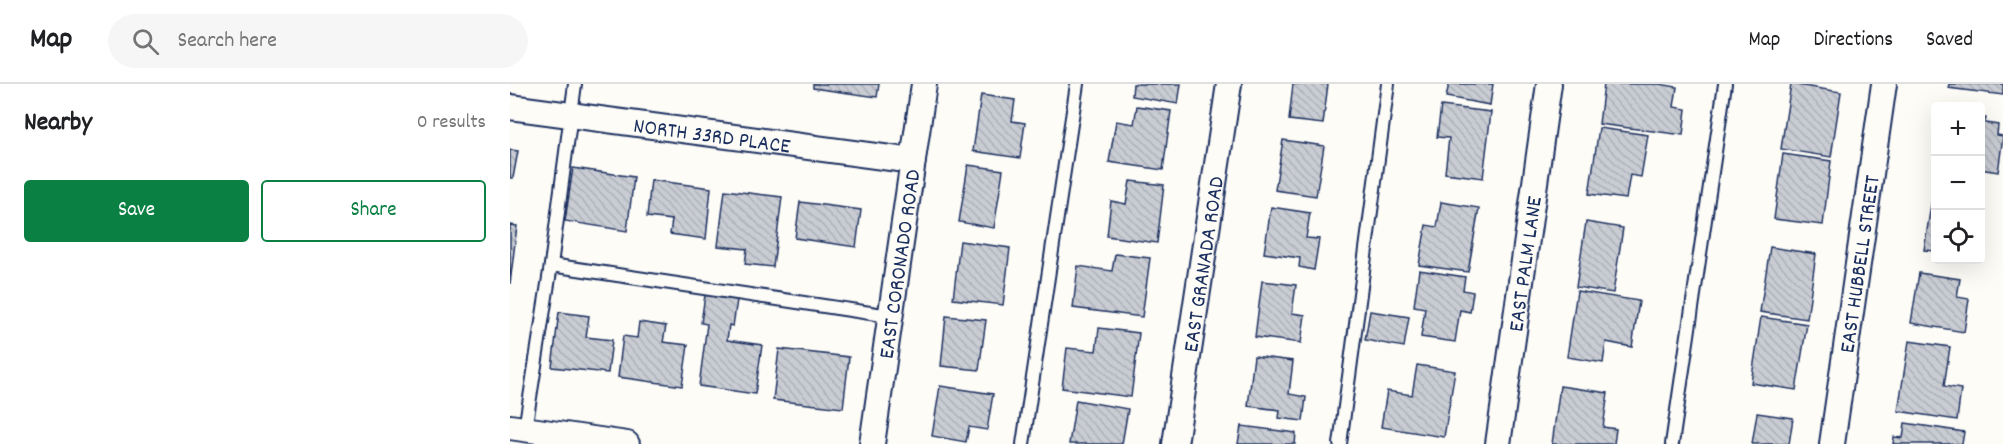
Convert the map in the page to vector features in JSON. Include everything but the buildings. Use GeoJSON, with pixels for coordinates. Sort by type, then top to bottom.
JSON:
{"type":"FeatureCollection","features":[{"type":"Feature","properties":{"kind":"street","name":"EAST CORONADO ROAD"},"geometry":{"type":"LineString","coordinates":[[872,444],[924,84]]}},
{"type":"Feature","properties":{"kind":"street","name":"EAST GRANADA ROAD"},"geometry":{"type":"LineString","coordinates":[[1175,444],[1229,84]]}},
{"type":"Feature","properties":{"kind":"street","name":"EAST PALM LANE"},"geometry":{"type":"LineString","coordinates":[[1498,444],[1550,84]]}},
{"type":"Feature","properties":{"kind":"street","name":"EAST HUBBELL STREET"},"geometry":{"type":"LineString","coordinates":[[1832,444],[1884,84]]}},
{"type":"Feature","properties":{"kind":"street","name":"NORTH 33RD PLACE"},"geometry":{"type":"LineString","coordinates":[[510,107],[913,161]]}},
{"type":"Feature","properties":{"kind":"street"},"geometry":{"type":"LineString","coordinates":[[518,428],[627,444]]}},
{"type":"Feature","properties":{"kind":"lane"},"geometry":{"type":"LineString","coordinates":[[518,428],[551,265],[575,84]]}},
{"type":"Feature","properties":{"kind":"lane"},"geometry":{"type":"LineString","coordinates":[[1023,444],[1077,84]]}},
{"type":"Feature","properties":{"kind":"lane"},"geometry":{"type":"LineString","coordinates":[[1340,444],[1388,84]]}},
{"type":"Feature","properties":{"kind":"lane"},"geometry":{"type":"LineString","coordinates":[[1672,444],[1725,84]]}},
{"type":"Feature","properties":{"kind":"lane"},"geometry":{"type":"LineString","coordinates":[[551,265],[890,316]]}}]}
